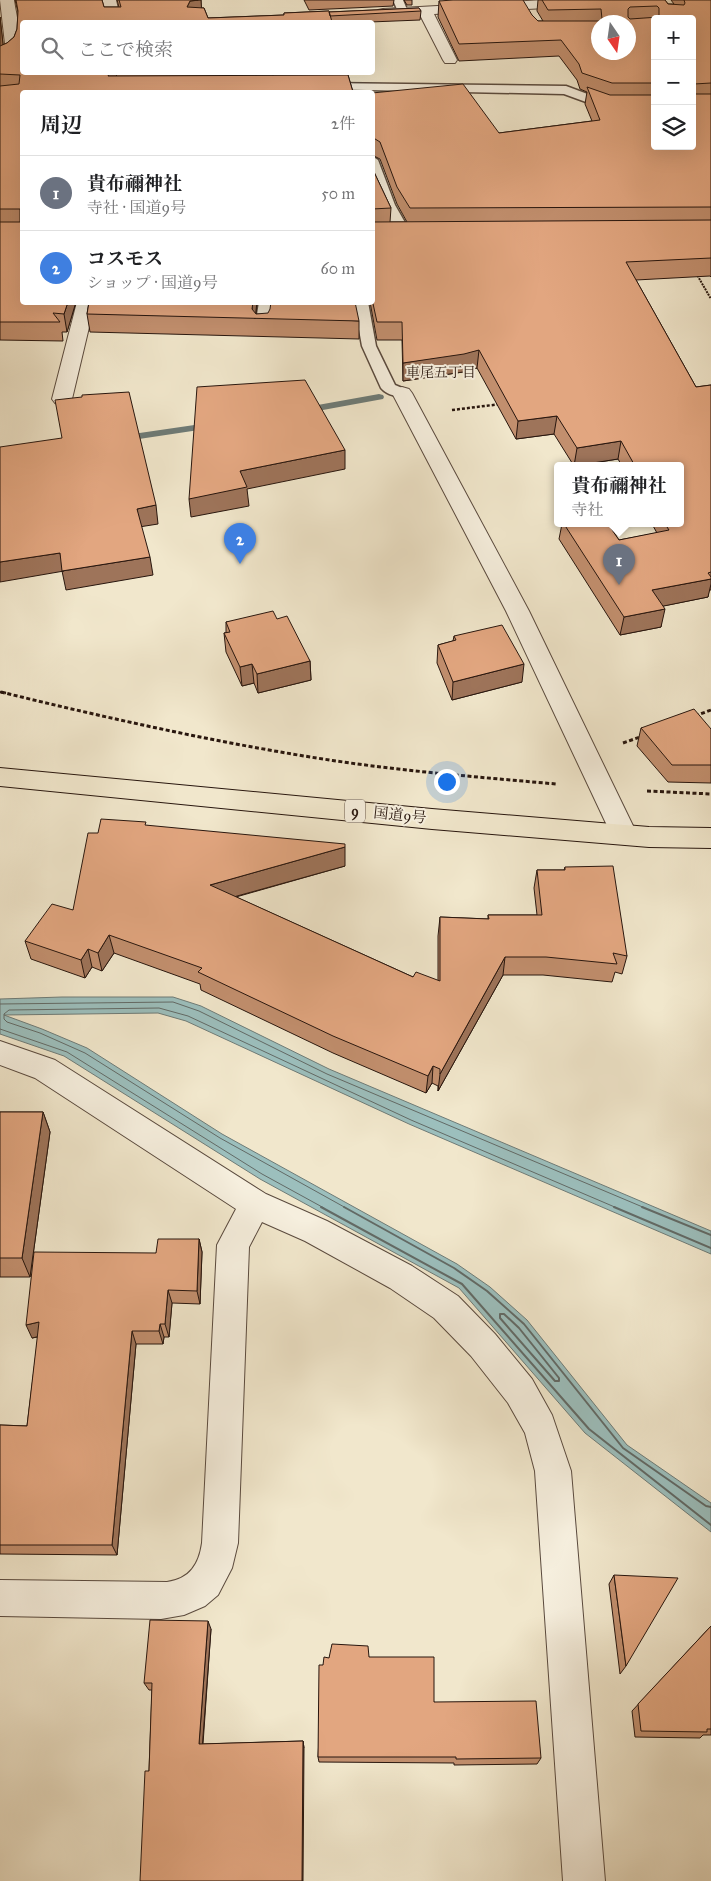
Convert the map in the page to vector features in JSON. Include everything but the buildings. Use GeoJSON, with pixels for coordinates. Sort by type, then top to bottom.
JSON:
{"type":"FeatureCollection","features":[{"type":"Feature","properties":{"kind":"highway","name":"国道9号"},"geometry":{"type":"LineString","coordinates":[[0,777],[422,818],[624,834],[711,838]]}},
{"type":"Feature","properties":{"kind":"street"},"geometry":{"type":"LineString","coordinates":[[0,58],[9,52],[12,44],[7,0]]}},
{"type":"Feature","properties":{"kind":"street"},"geometry":{"type":"LineString","coordinates":[[109,0],[114,20]]}},
{"type":"Feature","properties":{"kind":"street"},"geometry":{"type":"LineString","coordinates":[[365,14],[401,6],[425,10],[623,0]]}},
{"type":"Feature","properties":{"kind":"street"},"geometry":{"type":"LineString","coordinates":[[526,5],[534,20]]}},
{"type":"Feature","properties":{"kind":"street"},"geometry":{"type":"LineString","coordinates":[[425,10],[450,60]]}},
{"type":"Feature","properties":{"kind":"street"},"geometry":{"type":"LineString","coordinates":[[62,399],[85,305]]}},
{"type":"Feature","properties":{"kind":"street"},"geometry":{"type":"LineString","coordinates":[[402,394],[495,566],[589,756],[624,834]]}},
{"type":"Feature","properties":{"kind":"street"},"geometry":{"type":"LineString","coordinates":[[0,1053],[45,1068],[256,1204],[316,1231],[400,1277],[446,1307],[483,1345],[520,1391],[540,1427],[552,1472],[584,1881]]}},
{"type":"Feature","properties":{"kind":"street"},"geometry":{"type":"LineString","coordinates":[[0,1598],[122,1600],[184,1597],[201,1587],[213,1575],[219,1555],[220,1543],[233,1245],[256,1204]]}},
{"type":"Feature","properties":{"kind":"lane"},"geometry":{"type":"LineString","coordinates":[[314,87],[364,86],[500,91],[566,90],[608,106],[651,106]]}},
{"type":"Feature","properties":{"kind":"lane"},"geometry":{"type":"LineString","coordinates":[[375,168],[388,205],[404,233]]}},
{"type":"Feature","properties":{"kind":"lane"},"geometry":{"type":"LineString","coordinates":[[262,327],[266,305]]}},
{"type":"Feature","properties":{"kind":"lane"},"geometry":{"type":"LineString","coordinates":[[362,305],[369,346],[390,388],[402,394]]}},
{"type":"Feature","properties":{"kind":"path"},"geometry":{"type":"LineString","coordinates":[[692,265],[711,299]]}},
{"type":"Feature","properties":{"kind":"path"},"geometry":{"type":"LineString","coordinates":[[415,416],[507,403]]}},
{"type":"Feature","properties":{"kind":"path"},"geometry":{"type":"LineString","coordinates":[[0,692],[99,717],[228,743],[361,764],[603,789],[711,794]]}},
{"type":"Feature","properties":{"kind":"path"},"geometry":{"type":"LineString","coordinates":[[688,719],[711,710]]}},
{"type":"Feature","properties":{"kind":"path"},"geometry":{"type":"LineString","coordinates":[[589,756],[645,735]]}},
{"type":"Feature","properties":{"kind":"water"},"geometry":{"type":"Polygon","coordinates":[[[173,997],[201,1006],[329,1069],[711,1231],[711,1254],[409,1124],[186,1021],[158,1013],[4,1015],[87,1048],[222,1134],[457,1264],[490,1287],[527,1320],[627,1445],[711,1503],[711,1532],[585,1433],[459,1288],[260,1179],[64,1056],[0,1034],[0,999],[173,997]]]}},
{"type":"Feature","properties":{"kind":"waterway"},"geometry":{"type":"LineString","coordinates":[[301,411],[379,397]]}},
{"type":"Feature","properties":{"kind":"waterway"},"geometry":{"type":"LineString","coordinates":[[119,439],[215,425]]}},
{"type":"Feature","properties":{"kind":"place","name":"コスモス"},"geometry":{"type":"Point","coordinates":[240,564]}},
{"type":"Feature","properties":{"kind":"place","name":"貴布禰神社"},"geometry":{"type":"Point","coordinates":[619,585]}},
{"type":"Feature","properties":{"kind":"district","name":"車尾五丁目"},"geometry":{"type":"Point","coordinates":[441,372]}}]}
